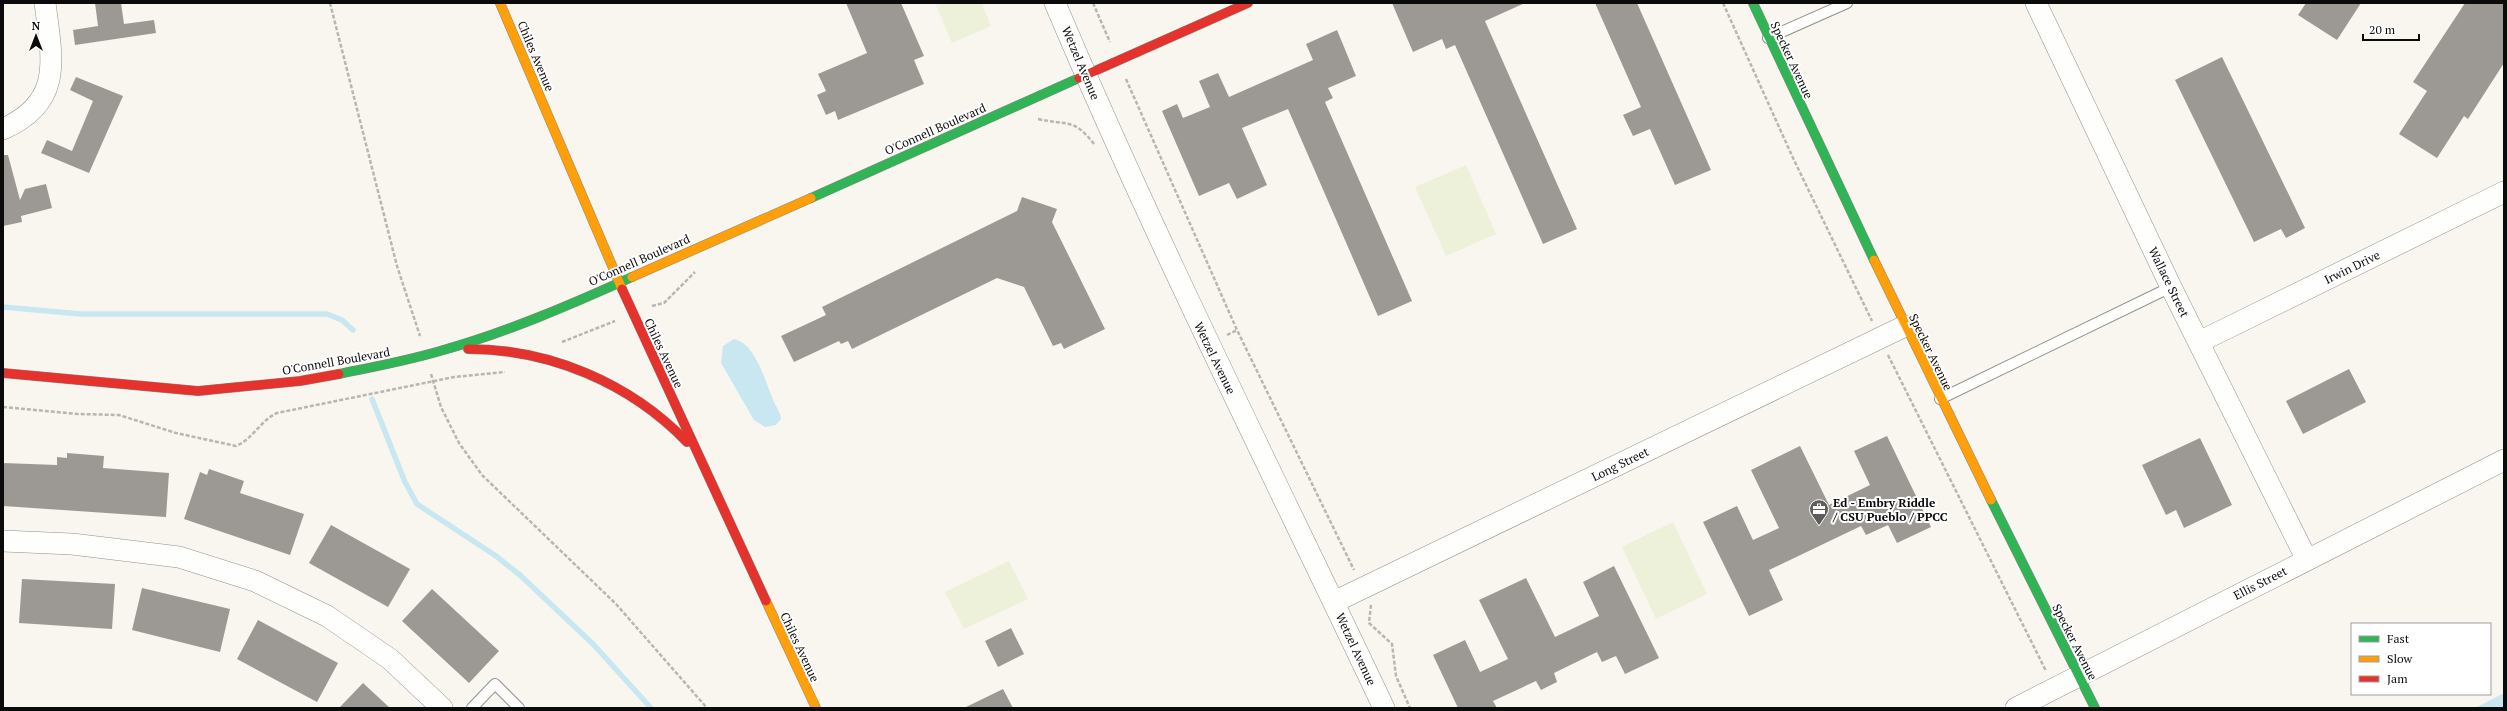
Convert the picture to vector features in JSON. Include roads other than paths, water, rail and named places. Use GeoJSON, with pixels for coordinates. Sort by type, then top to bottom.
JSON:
{"type":"FeatureCollection","features":[{"type":"Feature","properties":{"kind":"street"},"geometry":{"type":"LineString","coordinates":[[3,129],[22,120],[42,101],[50,85],[51,52],[45,3]]}},
{"type":"Feature","properties":{"kind":"street","name":"Chiles Avenue"},"geometry":{"type":"LineString","coordinates":[[500,3],[619,283],[816,708]]}},
{"type":"Feature","properties":{"kind":"street","name":"Wetzel Avenue"},"geometry":{"type":"LineString","coordinates":[[1055,3],[1085,75],[1209,345],[1384,708]]}},
{"type":"Feature","properties":{"kind":"street","name":"O'Connell Boulevard"},"geometry":{"type":"LineString","coordinates":[[3,373],[198,391],[300,381],[426,356],[540,316],[619,283],[1248,3]]}},
{"type":"Feature","properties":{"kind":"street","name":"Specker Avenue"},"geometry":{"type":"LineString","coordinates":[[1753,3],[1768,38],[1940,399],[2078,676],[2096,708]]}},
{"type":"Feature","properties":{"kind":"street","name":"Wallace Street"},"geometry":{"type":"LineString","coordinates":[[2036,3],[2171,287],[2307,560]]}},
{"type":"Feature","properties":{"kind":"street","name":"Irwin Drive"},"geometry":{"type":"LineString","coordinates":[[2199,342],[2504,192]]}},
{"type":"Feature","properties":{"kind":"street","name":"Long Street"},"geometry":{"type":"LineString","coordinates":[[1334,602],[1905,326]]}},
{"type":"Feature","properties":{"kind":"street"},"geometry":{"type":"LineString","coordinates":[[441,351],[500,348],[539,355],[579,369],[639,402],[681,434],[697,454]]}},
{"type":"Feature","properties":{"kind":"street","name":"Ellis Street"},"geometry":{"type":"LineString","coordinates":[[2016,708],[2504,460]]}},
{"type":"Feature","properties":{"kind":"street"},"geometry":{"type":"LineString","coordinates":[[3,541],[72,544],[179,557],[254,581],[327,616],[390,659],[442,708]]}},
{"type":"Feature","properties":{"kind":"lane"},"geometry":{"type":"LineString","coordinates":[[1768,38],[1847,3]]}},
{"type":"Feature","properties":{"kind":"lane"},"geometry":{"type":"LineString","coordinates":[[1940,399],[2171,287]]}},
{"type":"Feature","properties":{"kind":"lane"},"geometry":{"type":"LineString","coordinates":[[472,708],[495,684],[519,708]]}},
{"type":"Feature","properties":{"kind":"water"},"geometry":{"type":"Polygon","coordinates":[[[734,339],[742,342],[748,348],[764,375],[780,414],[781,419],[776,425],[765,427],[754,420],[721,363],[723,346],[734,339]]]}},
{"type":"Feature","properties":{"kind":"water"},"geometry":{"type":"Polygon","coordinates":[[[2504,693],[2504,708],[2475,708],[2504,693]]]}},
{"type":"Feature","properties":{"kind":"waterway"},"geometry":{"type":"LineString","coordinates":[[3,307],[81,314],[327,314],[342,320],[353,330]]}},
{"type":"Feature","properties":{"kind":"waterway"},"geometry":{"type":"LineString","coordinates":[[372,399],[405,482],[417,504],[496,556],[521,576],[593,644],[651,708]]}},
{"type":"Feature","properties":{"kind":"place","name":"Ed - Embry Riddle / CSU Pueblo / PPCC"},"geometry":{"type":"Point","coordinates":[1819,526]}}]}
